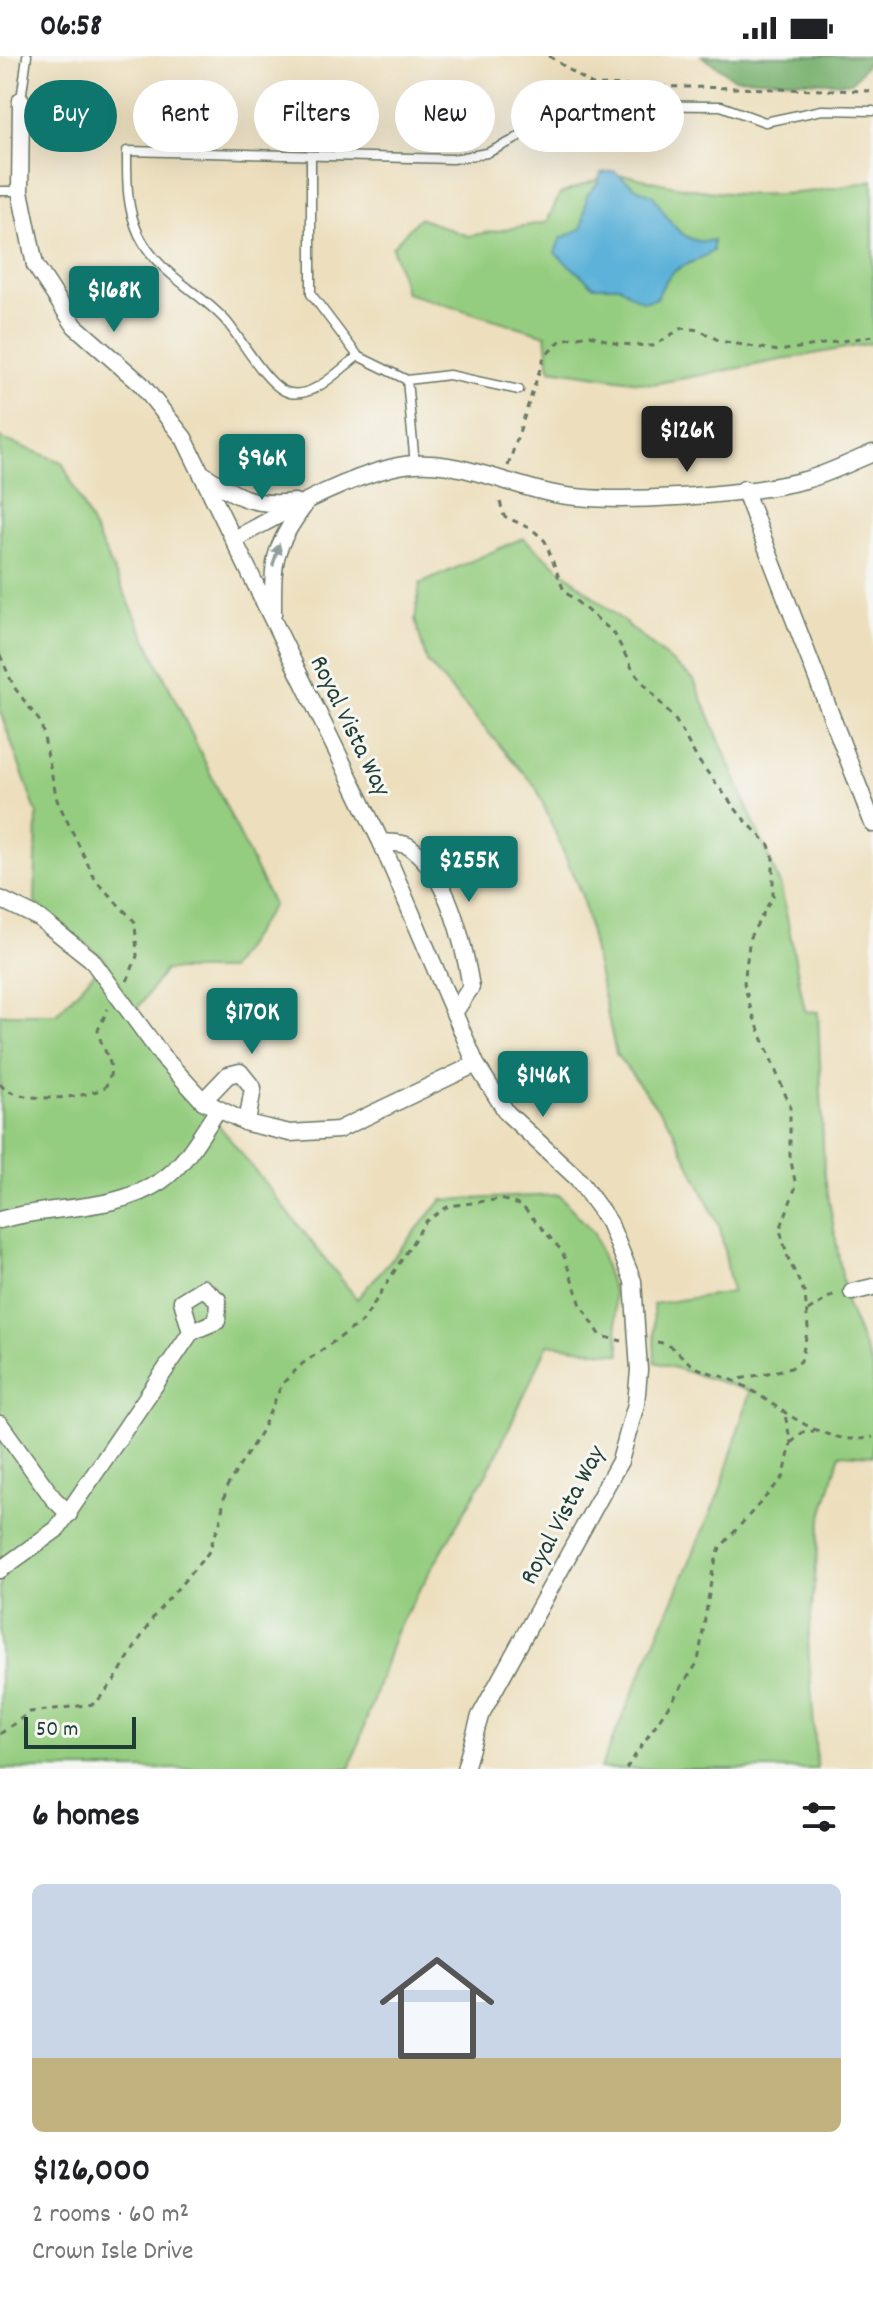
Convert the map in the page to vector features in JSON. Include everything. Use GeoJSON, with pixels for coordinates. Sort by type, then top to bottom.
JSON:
{"type":"FeatureCollection","features":[{"type":"Feature","properties":{"kind":"street","name":"Royal Vista Way"},"geometry":{"type":"LineString","coordinates":[[21,100],[20,191],[35,265],[75,326],[141,384],[184,438],[381,842],[476,1064],[507,1113],[578,1179],[609,1222],[633,1281],[639,1370],[636,1404],[620,1461],[480,1716],[465,1769]]}},
{"type":"Feature","properties":{"kind":"street"},"geometry":{"type":"LineString","coordinates":[[234,539],[307,501],[390,468],[415,465],[465,467],[551,494],[610,499],[744,489],[805,480],[873,453]]}},
{"type":"Feature","properties":{"kind":"street"},"geometry":{"type":"LineString","coordinates":[[202,473],[233,495],[265,506],[307,501]]}},
{"type":"Feature","properties":{"kind":"street"},"geometry":{"type":"LineString","coordinates":[[744,489],[873,824]]}},
{"type":"Feature","properties":{"kind":"street"},"geometry":{"type":"LineString","coordinates":[[273,617],[273,559],[285,531],[307,501]]}},
{"type":"Feature","properties":{"kind":"street"},"geometry":{"type":"LineString","coordinates":[[381,842],[409,845],[432,867],[464,946],[471,987],[454,1013]]}},
{"type":"Feature","properties":{"kind":"street"},"geometry":{"type":"LineString","coordinates":[[0,899],[39,918],[91,959],[162,1056],[211,1105],[247,1123],[290,1133],[338,1130],[476,1064]]}},
{"type":"Feature","properties":{"kind":"street"},"geometry":{"type":"LineString","coordinates":[[0,1220],[117,1202],[162,1181],[197,1141],[211,1105],[228,1075],[240,1072],[253,1088],[247,1123]]}},
{"type":"Feature","properties":{"kind":"street"},"geometry":{"type":"LineString","coordinates":[[852,1292],[873,1287]]}},
{"type":"Feature","properties":{"kind":"street"},"geometry":{"type":"LineString","coordinates":[[0,1570],[57,1529],[191,1332]]}},
{"type":"Feature","properties":{"kind":"street"},"geometry":{"type":"LineString","coordinates":[[0,1424],[53,1498],[69,1514]]}},
{"type":"Feature","properties":{"kind":"lane"},"geometry":{"type":"LineString","coordinates":[[21,100],[27,56]]}},
{"type":"Feature","properties":{"kind":"lane"},"geometry":{"type":"LineString","coordinates":[[358,356],[307,394],[287,393],[269,380],[224,318],[156,262],[139,234],[126,197],[127,151],[453,159],[487,153],[514,140],[544,116],[574,105],[721,106],[765,122],[822,110],[873,111]]}},
{"type":"Feature","properties":{"kind":"lane"},"geometry":{"type":"LineString","coordinates":[[311,156],[311,294],[358,356],[407,380],[449,375],[519,390]]}},
{"type":"Feature","properties":{"kind":"lane"},"geometry":{"type":"LineString","coordinates":[[0,191],[20,191]]}},
{"type":"Feature","properties":{"kind":"lane"},"geometry":{"type":"LineString","coordinates":[[407,380],[415,465]]}},
{"type":"Feature","properties":{"kind":"path"},"geometry":{"type":"LineString","coordinates":[[549,56],[592,85],[873,91]]}},
{"type":"Feature","properties":{"kind":"path"},"geometry":{"type":"LineString","coordinates":[[508,469],[544,357],[561,340],[590,335],[618,344],[653,346],[682,328],[699,330],[720,341],[779,351],[873,336]]}},
{"type":"Feature","properties":{"kind":"path"},"geometry":{"type":"LineString","coordinates":[[500,502],[504,516],[533,530],[545,541],[564,591],[614,633],[634,672],[676,721],[698,760],[741,816],[769,845],[774,864],[773,896],[750,937],[744,983],[751,1010],[790,1106],[790,1156],[796,1186],[780,1230],[788,1258],[805,1294],[808,1328],[801,1361],[775,1374],[735,1380]]}},
{"type":"Feature","properties":{"kind":"path"},"geometry":{"type":"LineString","coordinates":[[0,655],[14,687],[41,723],[57,800],[96,881],[135,922],[137,956],[125,986]]}},
{"type":"Feature","properties":{"kind":"path"},"geometry":{"type":"LineString","coordinates":[[0,1084],[12,1096],[24,1097],[87,1094],[105,1087],[112,1072],[111,1062],[98,1030],[110,1005]]}},
{"type":"Feature","properties":{"kind":"path"},"geometry":{"type":"LineString","coordinates":[[0,1734],[30,1712],[95,1704],[114,1681],[154,1616],[208,1553],[220,1522],[226,1488],[262,1430],[282,1384],[302,1364],[363,1321],[381,1298],[426,1221],[449,1206],[501,1199],[522,1206],[562,1251],[581,1305],[601,1336],[622,1341]]}},
{"type":"Feature","properties":{"kind":"path"},"geometry":{"type":"LineString","coordinates":[[808,1311],[833,1293],[852,1292]]}},
{"type":"Feature","properties":{"kind":"path"},"geometry":{"type":"LineString","coordinates":[[657,1342],[666,1343],[706,1372],[735,1380],[818,1431],[842,1439],[873,1437]]}},
{"type":"Feature","properties":{"kind":"path"},"geometry":{"type":"LineString","coordinates":[[626,1769],[698,1662],[713,1569],[720,1548],[784,1476],[791,1443],[784,1410]]}},
{"type":"Feature","properties":{"kind":"path"},"geometry":{"type":"LineString","coordinates":[[791,1443],[803,1432],[818,1431]]}},
{"type":"Feature","properties":{"kind":"green space"},"geometry":{"type":"Polygon","coordinates":[[[702,56],[873,57],[851,83],[734,78],[702,56]]]}},
{"type":"Feature","properties":{"kind":"green space"},"geometry":{"type":"Polygon","coordinates":[[[627,175],[690,189],[750,194],[810,192],[873,180],[873,343],[653,384],[550,369],[546,335],[406,293],[392,247],[419,218],[468,236],[547,222],[560,194],[603,177],[627,175]]]}},
{"type":"Feature","properties":{"kind":"green space"},"geometry":{"type":"Polygon","coordinates":[[[0,438],[62,462],[273,905],[229,970],[165,970],[132,1016],[357,1299],[442,1200],[559,1195],[594,1233],[613,1291],[620,1354],[548,1344],[493,1462],[396,1631],[350,1769],[0,1769],[0,1014],[56,1014],[106,960],[35,903],[37,814],[0,711],[0,438]]]}},
{"type":"Feature","properties":{"kind":"green space"},"geometry":{"type":"Polygon","coordinates":[[[523,538],[694,680],[781,887],[805,1011],[818,1012],[824,1171],[847,1305],[873,1369],[873,1456],[840,1454],[821,1520],[808,1645],[817,1769],[600,1769],[720,1491],[750,1391],[655,1362],[653,1304],[732,1292],[720,1228],[671,1126],[616,1054],[582,896],[536,787],[427,662],[415,620],[420,584],[523,538]]]}},
{"type":"Feature","properties":{"kind":"water"},"geometry":{"type":"Polygon","coordinates":[[[614,171],[638,189],[653,195],[670,221],[684,235],[702,241],[713,240],[713,251],[674,272],[657,298],[645,301],[618,286],[594,286],[555,253],[560,239],[582,228],[587,195],[598,183],[601,173],[614,171]]]}}]}
